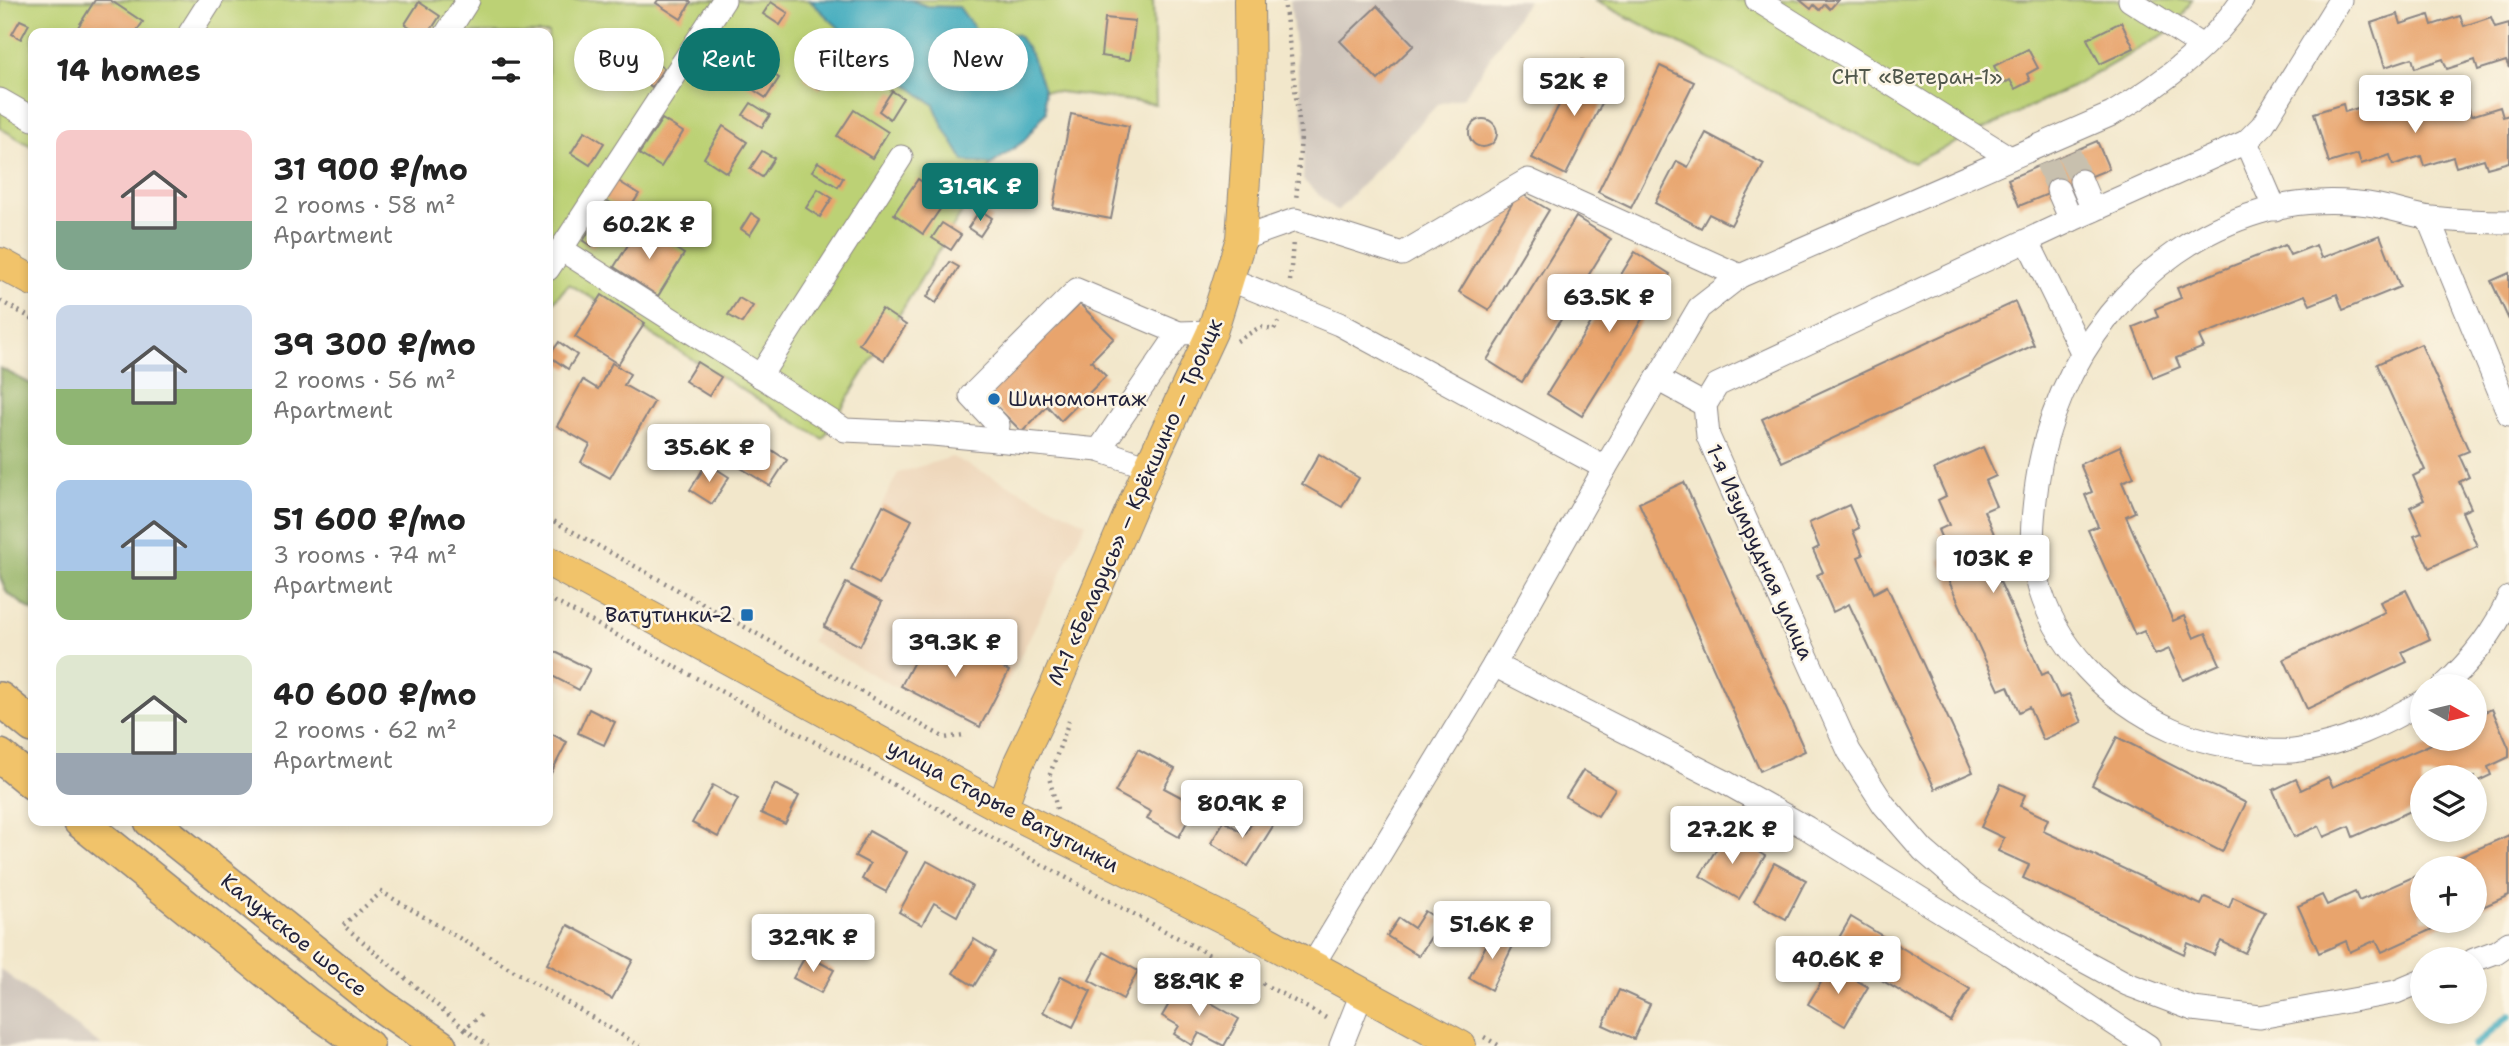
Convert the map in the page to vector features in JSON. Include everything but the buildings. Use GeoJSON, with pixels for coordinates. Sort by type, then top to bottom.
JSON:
{"type":"FeatureCollection","features":[{"type":"Feature","properties":{"kind":"highway"},"geometry":{"type":"LineString","coordinates":[[0,699],[28,722]]}},
{"type":"Feature","properties":{"kind":"highway"},"geometry":{"type":"LineString","coordinates":[[0,758],[28,779]]}},
{"type":"Feature","properties":{"kind":"highway","name":"Калужское шоссе"},"geometry":{"type":"LineString","coordinates":[[86,826],[308,1005],[367,1046]]}},
{"type":"Feature","properties":{"kind":"highway","name":"Калужское шоссе"},"geometry":{"type":"LineString","coordinates":[[157,826],[379,1004],[453,1038]]}},
{"type":"Feature","properties":{"kind":"main road","name":"М-1 «Беларусь» – Крёкшино – Троицк"},"geometry":{"type":"LineString","coordinates":[[1002,808],[1019,762],[1149,467],[1224,337],[1229,279],[1241,239],[1250,104],[1249,0]]}},
{"type":"Feature","properties":{"kind":"main road"},"geometry":{"type":"LineString","coordinates":[[0,263],[28,278]]}},
{"type":"Feature","properties":{"kind":"main road","name":"улица Старые Ватутинки"},"geometry":{"type":"LineString","coordinates":[[553,564],[1002,808],[1239,926],[1461,1046]]}},
{"type":"Feature","properties":{"kind":"street"},"geometry":{"type":"LineString","coordinates":[[193,28],[211,0]]}},
{"type":"Feature","properties":{"kind":"street"},"geometry":{"type":"LineString","coordinates":[[450,28],[468,0]]}},
{"type":"Feature","properties":{"kind":"street"},"geometry":{"type":"LineString","coordinates":[[553,261],[724,0]]}},
{"type":"Feature","properties":{"kind":"street"},"geometry":{"type":"LineString","coordinates":[[1757,0],[2010,158]]}},
{"type":"Feature","properties":{"kind":"street"},"geometry":{"type":"LineString","coordinates":[[2130,0],[2202,46]]}},
{"type":"Feature","properties":{"kind":"street"},"geometry":{"type":"LineString","coordinates":[[1312,966],[1494,665],[1699,308],[1740,276],[2010,158],[2043,154],[2066,144],[2166,79],[2202,46],[2242,0]]}},
{"type":"Feature","properties":{"kind":"street"},"geometry":{"type":"LineString","coordinates":[[1657,379],[1705,405],[1717,385],[2071,220],[2246,142],[2262,126],[2340,0]]}},
{"type":"Feature","properties":{"kind":"street"},"geometry":{"type":"LineString","coordinates":[[0,100],[28,116]]}},
{"type":"Feature","properties":{"kind":"street"},"geometry":{"type":"LineString","coordinates":[[2246,142],[2274,209]]}},
{"type":"Feature","properties":{"kind":"street"},"geometry":{"type":"LineString","coordinates":[[760,376],[901,157]]}},
{"type":"Feature","properties":{"kind":"street"},"geometry":{"type":"LineString","coordinates":[[1241,239],[1295,220],[1402,254],[1528,180],[1740,276]]}},
{"type":"Feature","properties":{"kind":"street"},"geometry":{"type":"LineString","coordinates":[[2081,181],[2093,210]]}},
{"type":"Feature","properties":{"kind":"street"},"geometry":{"type":"LineString","coordinates":[[2059,190],[2071,220]]}},
{"type":"Feature","properties":{"kind":"street"},"geometry":{"type":"LineString","coordinates":[[2410,709],[2344,741],[2298,751],[2259,750],[2216,744],[2171,729],[2131,706],[2098,682],[2068,647],[2048,613],[2036,577],[2032,522],[2039,466],[2051,418],[2073,366],[2099,325],[2142,279],[2179,251],[2220,226],[2274,209],[2335,201],[2378,206],[2428,218],[2509,222]]}},
{"type":"Feature","properties":{"kind":"street"},"geometry":{"type":"LineString","coordinates":[[2428,218],[2509,414]]}},
{"type":"Feature","properties":{"kind":"street"},"geometry":{"type":"LineString","coordinates":[[2028,242],[2082,352]]}},
{"type":"Feature","properties":{"kind":"street"},"geometry":{"type":"LineString","coordinates":[[561,249],[845,430],[1099,450],[1149,467]]}},
{"type":"Feature","properties":{"kind":"street"},"geometry":{"type":"LineString","coordinates":[[1229,279],[1339,324],[1605,468]]}},
{"type":"Feature","properties":{"kind":"street"},"geometry":{"type":"LineString","coordinates":[[996,440],[998,425],[971,396],[1077,290],[1179,333],[1224,337]]}},
{"type":"Feature","properties":{"kind":"street"},"geometry":{"type":"LineString","coordinates":[[1099,450],[1179,333]]}},
{"type":"Feature","properties":{"kind":"street","name":"1-я Изумрудная улица"},"geometry":{"type":"LineString","coordinates":[[1705,405],[1707,436],[1849,751],[1884,805],[1923,850],[1969,890],[2051,943],[2127,984],[2193,1009],[2260,1017],[2396,992],[2410,986]]}},
{"type":"Feature","properties":{"kind":"street"},"geometry":{"type":"LineString","coordinates":[[2457,674],[2487,639],[2509,598]]}},
{"type":"Feature","properties":{"kind":"street"},"geometry":{"type":"LineString","coordinates":[[1494,665],[1711,775],[1807,828],[2008,953],[2148,1046]]}},
{"type":"Feature","properties":{"kind":"street"},"geometry":{"type":"LineString","coordinates":[[2487,955],[2509,943]]}},
{"type":"Feature","properties":{"kind":"street"},"geometry":{"type":"LineString","coordinates":[[1344,1038],[1362,993]]}},
{"type":"Feature","properties":{"kind":"path"},"geometry":{"type":"LineString","coordinates":[[1224,337],[1260,327],[1274,330],[1288,303],[1301,137],[1284,0]]}},
{"type":"Feature","properties":{"kind":"path"},"geometry":{"type":"LineString","coordinates":[[0,301],[28,316]]}},
{"type":"Feature","properties":{"kind":"path"},"geometry":{"type":"LineString","coordinates":[[553,521],[945,738],[964,735]]}},
{"type":"Feature","properties":{"kind":"path"},"geometry":{"type":"LineString","coordinates":[[553,601],[1344,1038]]}},
{"type":"Feature","properties":{"kind":"path"},"geometry":{"type":"LineString","coordinates":[[1049,777],[1071,715]]}},
{"type":"Feature","properties":{"kind":"path"},"geometry":{"type":"LineString","coordinates":[[488,1046],[453,1038],[343,925],[382,892],[640,1046]]}},
{"type":"Feature","properties":{"kind":"path"},"geometry":{"type":"LineString","coordinates":[[453,1038],[481,1015]]}},
{"type":"Feature","properties":{"kind":"shaded area"},"geometry":{"type":"Polygon","coordinates":[[[1290,0],[1528,0],[1464,97],[1438,104],[1337,211],[1303,180],[1304,125],[1290,0]]]}},
{"type":"Feature","properties":{"kind":"shaded area"},"geometry":{"type":"Polygon","coordinates":[[[952,457],[1086,523],[982,734],[811,641],[898,473],[952,457]]]}},
{"type":"Feature","properties":{"kind":"shaded area"},"geometry":{"type":"Polygon","coordinates":[[[0,969],[102,1046],[0,1046],[0,969]]]}},
{"type":"Feature","properties":{"kind":"green space"},"geometry":{"type":"Polygon","coordinates":[[[0,0],[1153,0],[1156,104],[1044,90],[991,165],[823,439],[569,284],[553,302],[553,28],[28,28],[28,144],[0,128],[0,0]]]}},
{"type":"Feature","properties":{"kind":"green space","name":"СНТ «Ветеран-1»"},"geometry":{"type":"Polygon","coordinates":[[[1594,0],[2192,0],[2175,28],[2072,87],[1913,163],[1594,0]]]}},
{"type":"Feature","properties":{"kind":"green space"},"geometry":{"type":"Polygon","coordinates":[[[0,368],[28,382],[28,608],[7,593],[0,577],[0,368]]]}},
{"type":"Feature","properties":{"kind":"water"},"geometry":{"type":"Polygon","coordinates":[[[809,0],[910,0],[927,6],[959,7],[974,28],[928,28],[928,91],[1028,91],[1028,50],[1044,89],[1046,112],[1024,141],[991,165],[964,161],[934,105],[914,90],[914,28],[839,28],[809,0]]]}},
{"type":"Feature","properties":{"kind":"waterway"},"geometry":{"type":"LineString","coordinates":[[2474,1046],[2509,1016]]}},
{"type":"Feature","properties":{"kind":"tunnel"},"geometry":{"type":"LineString","coordinates":[[2069,153],[2081,181]]}},
{"type":"Feature","properties":{"kind":"tunnel"},"geometry":{"type":"LineString","coordinates":[[2047,162],[2058,190]]}},
{"type":"Feature","properties":{"kind":"place","name":"Шиномонтаж"},"geometry":{"type":"Point","coordinates":[994,399]}},
{"type":"Feature","properties":{"kind":"place","name":"Ватутинки-2"},"geometry":{"type":"Point","coordinates":[747,615]}}]}
